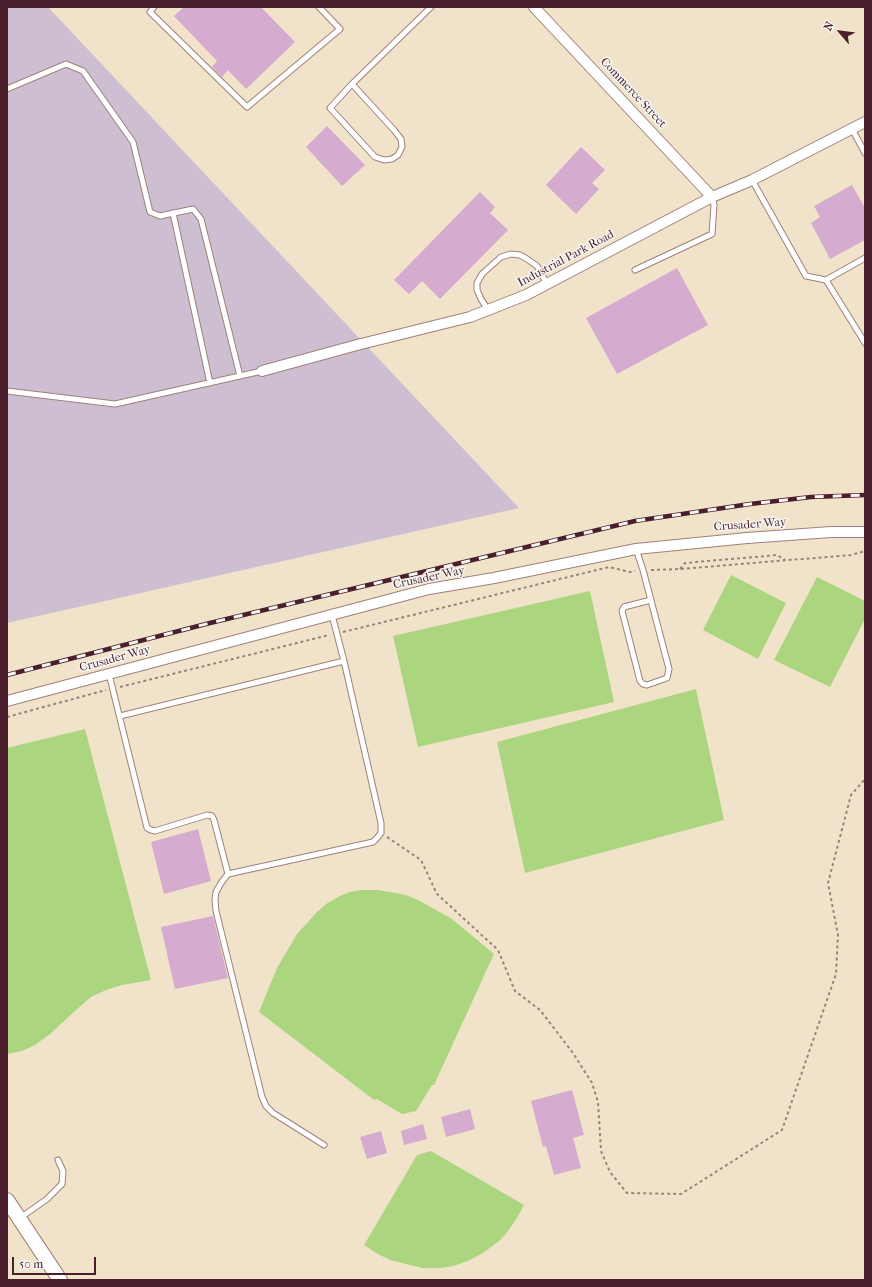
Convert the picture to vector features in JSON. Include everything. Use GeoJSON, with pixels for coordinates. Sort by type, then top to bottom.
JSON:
{"type":"FeatureCollection","features":[{"type":"Feature","properties":{"kind":"main road"},"geometry":{"type":"LineString","coordinates":[[7,1200],[60,1280]]}},
{"type":"Feature","properties":{"kind":"street","name":"Commerce Street"},"geometry":{"type":"LineString","coordinates":[[534,7],[712,197]]}},
{"type":"Feature","properties":{"kind":"street","name":"Industrial Park Road"},"geometry":{"type":"LineString","coordinates":[[262,371],[357,345],[470,317],[526,295],[712,197],[752,180],[865,122]]}},
{"type":"Feature","properties":{"kind":"street","name":"Crusader Way"},"geometry":{"type":"LineString","coordinates":[[7,700],[429,589],[494,578],[636,549],[747,538],[831,532],[865,532]]}},
{"type":"Feature","properties":{"kind":"lane"},"geometry":{"type":"LineString","coordinates":[[154,7],[150,12],[247,107],[340,29],[319,7]]}},
{"type":"Feature","properties":{"kind":"lane"},"geometry":{"type":"LineString","coordinates":[[352,84],[401,139],[402,147],[398,155],[392,159],[384,160],[376,157],[330,108],[352,84],[431,7]]}},
{"type":"Feature","properties":{"kind":"lane"},"geometry":{"type":"LineString","coordinates":[[7,90],[66,64],[83,71],[133,142],[150,212],[160,216],[193,209],[201,219],[240,376]]}},
{"type":"Feature","properties":{"kind":"lane"},"geometry":{"type":"LineString","coordinates":[[852,129],[865,153]]}},
{"type":"Feature","properties":{"kind":"lane"},"geometry":{"type":"LineString","coordinates":[[752,180],[806,276],[826,280],[865,258]]}},
{"type":"Feature","properties":{"kind":"lane"},"geometry":{"type":"LineString","coordinates":[[635,270],[712,234],[714,210],[712,197]]}},
{"type":"Feature","properties":{"kind":"lane"},"geometry":{"type":"LineString","coordinates":[[173,213],[210,383]]}},
{"type":"Feature","properties":{"kind":"lane"},"geometry":{"type":"LineString","coordinates":[[488,310],[480,299],[477,290],[477,283],[482,274],[501,257],[511,254],[520,255],[527,259],[537,266],[547,284]]}},
{"type":"Feature","properties":{"kind":"lane"},"geometry":{"type":"LineString","coordinates":[[826,280],[865,343]]}},
{"type":"Feature","properties":{"kind":"lane"},"geometry":{"type":"LineString","coordinates":[[7,391],[115,404],[262,371]]}},
{"type":"Feature","properties":{"kind":"lane"},"geometry":{"type":"LineString","coordinates":[[636,549],[651,600],[669,669],[668,678],[643,684],[640,681],[622,611],[624,607],[651,600]]}},
{"type":"Feature","properties":{"kind":"lane"},"geometry":{"type":"LineString","coordinates":[[324,1144],[273,1113],[266,1106],[262,1096],[216,912],[215,900],[216,892],[228,874],[373,842],[381,833],[381,823],[332,615]]}},
{"type":"Feature","properties":{"kind":"lane"},"geometry":{"type":"LineString","coordinates":[[120,716],[344,661]]}},
{"type":"Feature","properties":{"kind":"lane"},"geometry":{"type":"LineString","coordinates":[[109,674],[147,828],[156,831],[207,816],[212,816],[228,874]]}},
{"type":"Feature","properties":{"kind":"lane"},"geometry":{"type":"LineString","coordinates":[[19,1218],[47,1199],[62,1184],[63,1171],[58,1160]]}},
{"type":"Feature","properties":{"kind":"path"},"geometry":{"type":"LineString","coordinates":[[786,560],[777,555],[685,563],[680,569],[851,555],[865,551]]}},
{"type":"Feature","properties":{"kind":"path"},"geometry":{"type":"LineString","coordinates":[[381,833],[421,860],[437,894],[498,950],[515,990],[540,1010],[573,1053],[592,1083],[598,1102],[601,1151],[610,1172],[627,1193],[681,1194],[782,1130],[836,974],[838,935],[828,883],[851,795],[865,779]]}},
{"type":"Feature","properties":{"kind":"shaded area"},"geometry":{"type":"Polygon","coordinates":[[[7,7],[48,7],[519,508],[7,623],[7,7]]]}},
{"type":"Feature","properties":{"kind":"green space"},"geometry":{"type":"Polygon","coordinates":[[[731,575],[786,603],[758,659],[703,630],[731,575]]]}},
{"type":"Feature","properties":{"kind":"green space"},"geometry":{"type":"Polygon","coordinates":[[[817,577],[865,601],[865,619],[830,687],[774,660],[817,577]]]}},
{"type":"Feature","properties":{"kind":"green space"},"geometry":{"type":"Polygon","coordinates":[[[590,591],[614,702],[418,747],[393,636],[590,591]]]}},
{"type":"Feature","properties":{"kind":"green space"},"geometry":{"type":"Polygon","coordinates":[[[696,689],[724,820],[525,873],[497,742],[696,689]]]}},
{"type":"Feature","properties":{"kind":"green space"},"geometry":{"type":"Polygon","coordinates":[[[85,729],[151,980],[122,985],[91,997],[50,1034],[35,1045],[22,1051],[8,1054],[7,748],[85,729]]]}},
{"type":"Feature","properties":{"kind":"green space"},"geometry":{"type":"Polygon","coordinates":[[[362,890],[390,892],[406,895],[418,900],[452,919],[494,954],[434,1085],[432,1085],[416,1111],[402,1114],[377,1099],[374,1100],[259,1012],[277,968],[297,934],[326,904],[350,892],[362,890]]]}},
{"type":"Feature","properties":{"kind":"green space"},"geometry":{"type":"Polygon","coordinates":[[[431,1151],[524,1205],[517,1218],[499,1241],[483,1253],[468,1261],[441,1268],[422,1268],[390,1260],[364,1245],[417,1155],[431,1151]]]}},
{"type":"Feature","properties":{"kind":"building"},"geometry":{"type":"Polygon","coordinates":[[[184,7],[261,7],[295,42],[246,89],[228,70],[222,77],[212,67],[217,61],[174,16],[184,7]]]}},
{"type":"Feature","properties":{"kind":"building"},"geometry":{"type":"Polygon","coordinates":[[[327,126],[365,165],[342,186],[306,147],[327,126]]]}},
{"type":"Feature","properties":{"kind":"building"},"geometry":{"type":"Polygon","coordinates":[[[581,147],[605,170],[592,183],[599,189],[576,214],[546,185],[581,147]]]}},
{"type":"Feature","properties":{"kind":"building"},"geometry":{"type":"Polygon","coordinates":[[[852,185],[865,208],[865,240],[830,259],[811,223],[820,217],[814,206],[852,185]]]}},
{"type":"Feature","properties":{"kind":"building"},"geometry":{"type":"Polygon","coordinates":[[[480,192],[495,207],[490,213],[508,230],[440,299],[422,281],[409,294],[394,280],[480,192]]]}},
{"type":"Feature","properties":{"kind":"building"},"geometry":{"type":"Polygon","coordinates":[[[677,268],[708,325],[617,374],[586,318],[677,268]]]}},
{"type":"Feature","properties":{"kind":"building"},"geometry":{"type":"Polygon","coordinates":[[[198,829],[211,881],[164,894],[151,842],[198,829]]]}},
{"type":"Feature","properties":{"kind":"building"},"geometry":{"type":"Polygon","coordinates":[[[213,916],[228,978],[175,989],[161,927],[213,916]]]}},
{"type":"Feature","properties":{"kind":"building"},"geometry":{"type":"Polygon","coordinates":[[[572,1090],[584,1135],[573,1138],[581,1168],[554,1175],[546,1146],[543,1147],[531,1101],[572,1090]]]}},
{"type":"Feature","properties":{"kind":"building"},"geometry":{"type":"Polygon","coordinates":[[[470,1109],[475,1129],[446,1137],[441,1117],[470,1109]]]}},
{"type":"Feature","properties":{"kind":"building"},"geometry":{"type":"Polygon","coordinates":[[[423,1124],[427,1139],[404,1145],[401,1131],[423,1124]]]}},
{"type":"Feature","properties":{"kind":"building"},"geometry":{"type":"Polygon","coordinates":[[[381,1131],[387,1153],[367,1159],[360,1137],[381,1131]]]}},
{"type":"Feature","properties":{"kind":"railway"},"geometry":{"type":"LineString","coordinates":[[7,675],[210,623],[635,521],[750,504],[811,497],[865,495]]}}]}
